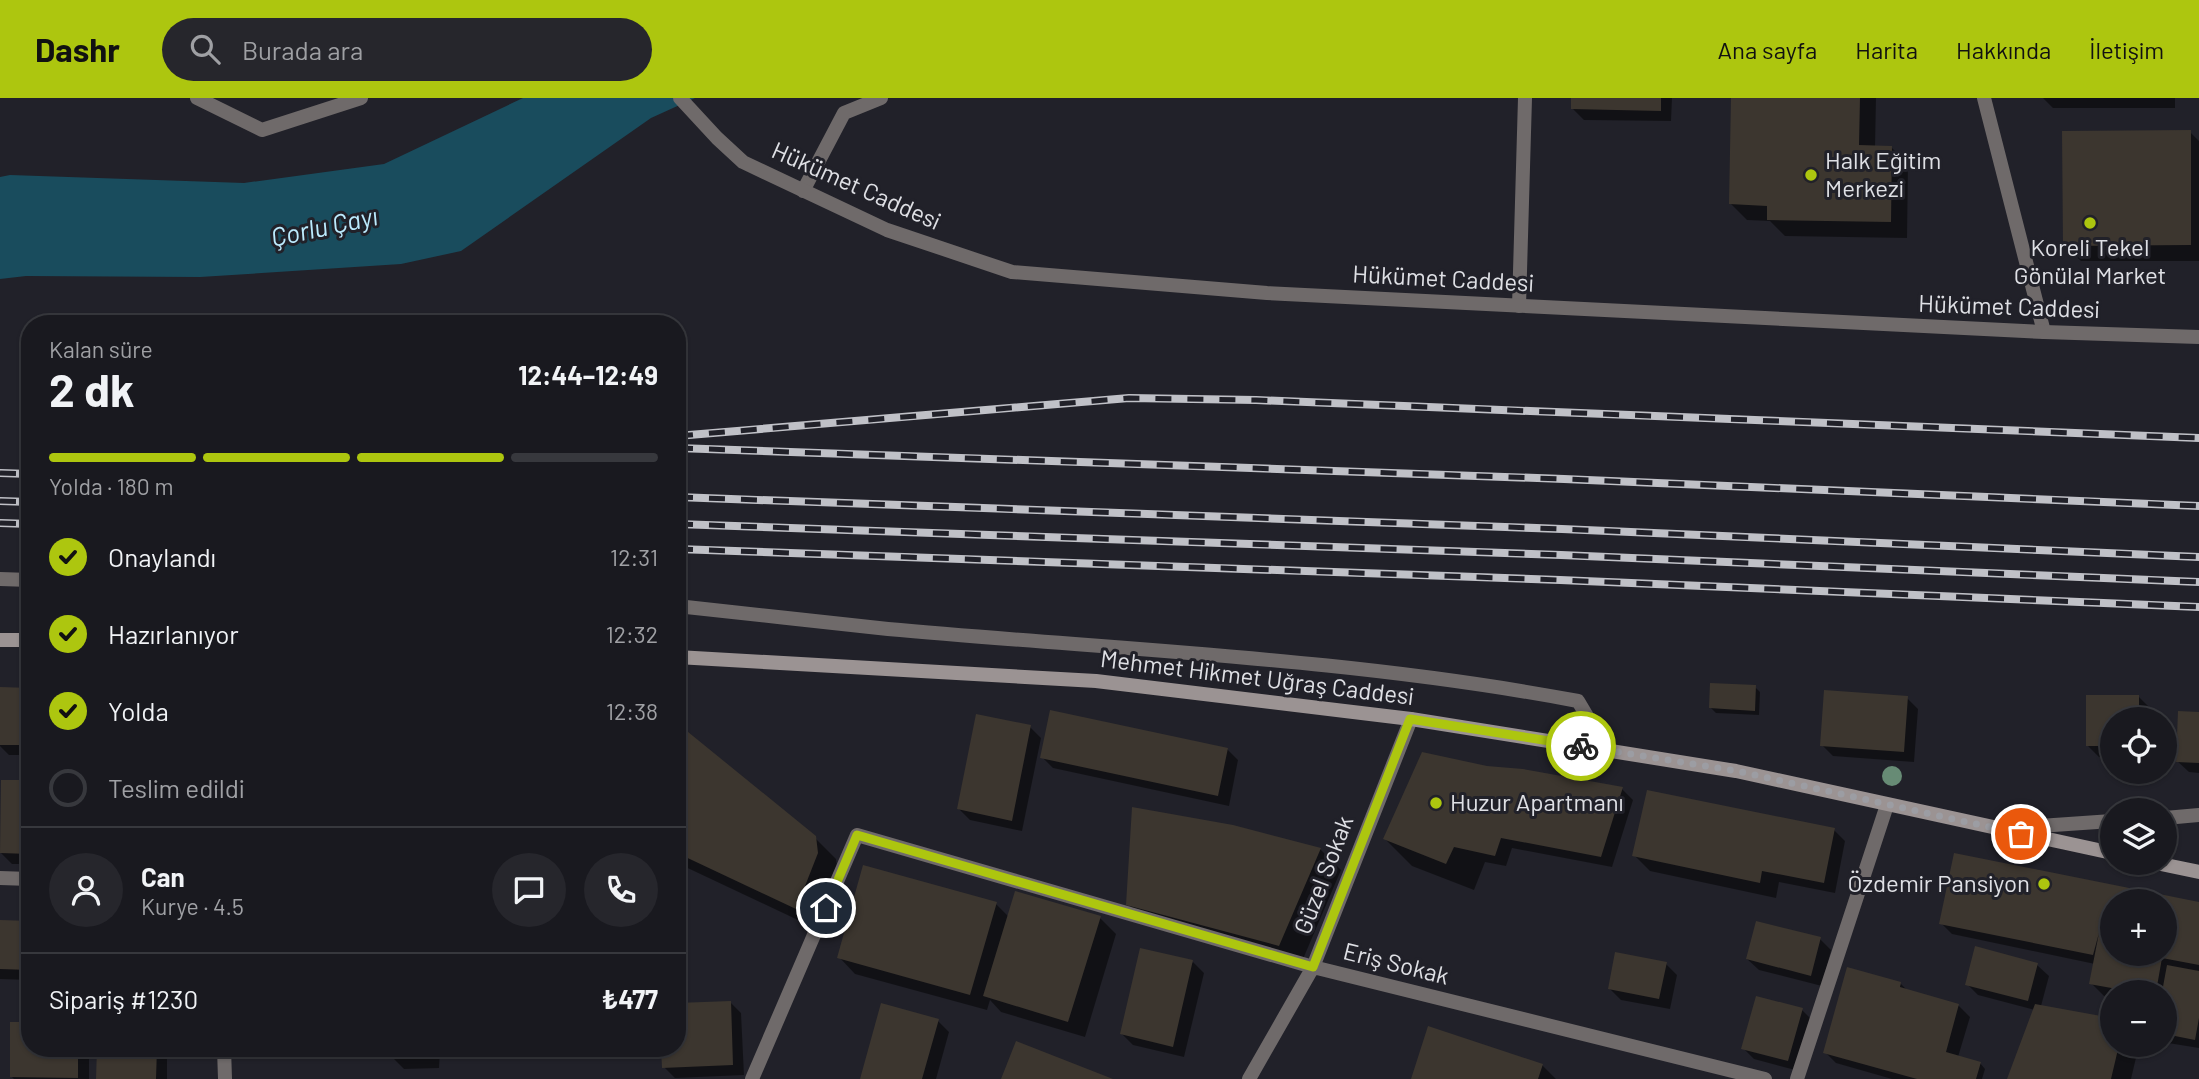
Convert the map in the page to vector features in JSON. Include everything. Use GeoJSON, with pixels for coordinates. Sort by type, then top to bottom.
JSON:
{"type":"FeatureCollection","features":[{"type":"Feature","properties":{"kind":"main road"},"geometry":{"type":"LineString","coordinates":[[0,640],[21,640]]}},
{"type":"Feature","properties":{"kind":"main road","name":"Mehmet Hikmet Uğraş Caddesi"},"geometry":{"type":"LineString","coordinates":[[686,658],[1096,681],[1410,719],[1737,771],[2100,850]]}},
{"type":"Feature","properties":{"kind":"main road"},"geometry":{"type":"LineString","coordinates":[[2177,868],[2199,872]]}},
{"type":"Feature","properties":{"kind":"street"},"geometry":{"type":"LineString","coordinates":[[197,98],[262,131],[361,98]]}},
{"type":"Feature","properties":{"kind":"street","name":"Hükümet Caddesi"},"geometry":{"type":"LineString","coordinates":[[680,98],[743,162],[887,230],[1012,272],[1267,293],[2044,332],[2199,337]]}},
{"type":"Feature","properties":{"kind":"street"},"geometry":{"type":"LineString","coordinates":[[803,191],[844,113],[881,98]]}},
{"type":"Feature","properties":{"kind":"street"},"geometry":{"type":"LineString","coordinates":[[1519,306],[1525,98]]}},
{"type":"Feature","properties":{"kind":"street"},"geometry":{"type":"LineString","coordinates":[[1984,98],[2044,332]]}},
{"type":"Feature","properties":{"kind":"street"},"geometry":{"type":"LineString","coordinates":[[0,579],[21,580]]}},
{"type":"Feature","properties":{"kind":"street"},"geometry":{"type":"LineString","coordinates":[[686,607],[888,629],[1101,644],[1361,668],[1494,685],[1578,701],[1607,750]]}},
{"type":"Feature","properties":{"kind":"street","name":"Güzel Sokak"},"geometry":{"type":"LineString","coordinates":[[1249,1079],[1313,967],[1410,719]]}},
{"type":"Feature","properties":{"kind":"street"},"geometry":{"type":"LineString","coordinates":[[1797,1079],[1887,805]]}},
{"type":"Feature","properties":{"kind":"street"},"geometry":{"type":"LineString","coordinates":[[2177,817],[2199,816]]}},
{"type":"Feature","properties":{"kind":"street"},"geometry":{"type":"LineString","coordinates":[[1998,829],[2100,822]]}},
{"type":"Feature","properties":{"kind":"street","name":"Eriş Sokak"},"geometry":{"type":"LineString","coordinates":[[752,1079],[857,835],[1313,967],[1765,1079]]}},
{"type":"Feature","properties":{"kind":"street"},"geometry":{"type":"LineString","coordinates":[[0,878],[21,879]]}},
{"type":"Feature","properties":{"kind":"street"},"geometry":{"type":"LineString","coordinates":[[224,1057],[225,1079]]}},
{"type":"Feature","properties":{"kind":"water","name":"Çorlu Çayı"},"geometry":{"type":"Polygon","coordinates":[[[523,98],[695,98],[651,118],[461,251],[401,264],[200,277],[26,276],[0,279],[0,177],[10,175],[244,183],[384,164],[523,98]]]}},
{"type":"Feature","properties":{"kind":"building"},"geometry":{"type":"Polygon","coordinates":[[[1571,98],[1661,98],[1661,111],[1571,109],[1571,98]]]}},
{"type":"Feature","properties":{"kind":"building","name":"Halk Eğitim Merkezi"},"geometry":{"type":"Polygon","coordinates":[[[1731,98],[1860,98],[1859,145],[1892,146],[1891,222],[1767,220],[1767,206],[1729,204],[1731,98]]]}},
{"type":"Feature","properties":{"kind":"building"},"geometry":{"type":"Polygon","coordinates":[[[2191,130],[2191,245],[2063,246],[2062,131],[2191,130]]]}},
{"type":"Feature","properties":{"kind":"building"},"geometry":{"type":"Polygon","coordinates":[[[1710,683],[1756,685],[1755,711],[1709,708],[1710,683]]]}},
{"type":"Feature","properties":{"kind":"building"},"geometry":{"type":"Polygon","coordinates":[[[0,687],[21,688],[21,745],[0,745],[0,687]]]}},
{"type":"Feature","properties":{"kind":"building"},"geometry":{"type":"Polygon","coordinates":[[[1824,690],[1908,696],[1904,752],[1820,746],[1824,690]]]}},
{"type":"Feature","properties":{"kind":"building"},"geometry":{"type":"Polygon","coordinates":[[[2086,695],[2139,695],[2139,707],[2100,707],[2100,746],[2086,746],[2086,695]]]}},
{"type":"Feature","properties":{"kind":"building"},"geometry":{"type":"Polygon","coordinates":[[[1050,710],[1228,748],[1218,796],[1040,758],[1050,710]]]}},
{"type":"Feature","properties":{"kind":"building"},"geometry":{"type":"Polygon","coordinates":[[[2178,711],[2199,712],[2199,763],[2177,762],[2178,711]]]}},
{"type":"Feature","properties":{"kind":"building"},"geometry":{"type":"Polygon","coordinates":[[[976,714],[1031,725],[1012,821],[957,809],[976,714]]]}},
{"type":"Feature","properties":{"kind":"building"},"geometry":{"type":"Polygon","coordinates":[[[686,730],[816,836],[818,853],[796,909],[686,857],[686,730]]]}},
{"type":"Feature","properties":{"kind":"building"},"geometry":{"type":"Polygon","coordinates":[[[1422,752],[1487,766],[1523,769],[1623,787],[1601,857],[1501,838],[1495,856],[1454,847],[1446,864],[1383,839],[1422,752]]]}},
{"type":"Feature","properties":{"kind":"building"},"geometry":{"type":"Polygon","coordinates":[[[1,780],[21,780],[21,854],[0,853],[1,780]]]}},
{"type":"Feature","properties":{"kind":"building"},"geometry":{"type":"Polygon","coordinates":[[[1647,790],[1835,828],[1824,883],[1762,871],[1760,883],[1632,856],[1647,790]]]}},
{"type":"Feature","properties":{"kind":"building"},"geometry":{"type":"Polygon","coordinates":[[[1132,807],[1233,825],[1321,848],[1279,946],[1126,905],[1132,807]]]}},
{"type":"Feature","properties":{"kind":"building"},"geometry":{"type":"Polygon","coordinates":[[[1954,853],[2134,889],[2100,889],[2100,966],[2161,966],[2158,980],[2100,980],[2100,986],[2089,984],[2099,933],[2093,955],[1939,924],[1954,853]]]}},
{"type":"Feature","properties":{"kind":"building"},"geometry":{"type":"Polygon","coordinates":[[[863,865],[997,902],[970,995],[837,958],[863,865]]]}},
{"type":"Feature","properties":{"kind":"building"},"geometry":{"type":"Polygon","coordinates":[[[1015,891],[1101,916],[1068,1022],[983,996],[1015,891]]]}},
{"type":"Feature","properties":{"kind":"building"},"geometry":{"type":"Polygon","coordinates":[[[2177,898],[2199,902],[2199,965],[2177,961],[2177,898]]]}},
{"type":"Feature","properties":{"kind":"building"},"geometry":{"type":"Polygon","coordinates":[[[0,920],[21,921],[21,970],[0,969],[0,920]]]}},
{"type":"Feature","properties":{"kind":"building"},"geometry":{"type":"Polygon","coordinates":[[[1756,921],[1821,937],[1811,976],[1746,959],[1756,921]]]}},
{"type":"Feature","properties":{"kind":"building"},"geometry":{"type":"Polygon","coordinates":[[[1975,946],[2038,963],[2028,1001],[1965,985],[1975,946]]]}},
{"type":"Feature","properties":{"kind":"building"},"geometry":{"type":"Polygon","coordinates":[[[1140,948],[1193,960],[1173,1047],[1120,1034],[1140,948]]]}},
{"type":"Feature","properties":{"kind":"building"},"geometry":{"type":"Polygon","coordinates":[[[1615,952],[1667,962],[1659,999],[1608,989],[1615,952]]]}},
{"type":"Feature","properties":{"kind":"building"},"geometry":{"type":"Polygon","coordinates":[[[2167,966],[2199,971],[2199,1018],[2195,1040],[2177,1036],[2177,980],[2164,980],[2167,966]]]}},
{"type":"Feature","properties":{"kind":"building"},"geometry":{"type":"Polygon","coordinates":[[[1847,967],[1901,982],[1900,987],[1959,1004],[1946,1052],[1981,1062],[1976,1079],[1917,1079],[1823,1053],[1847,967]]]}},
{"type":"Feature","properties":{"kind":"building"},"geometry":{"type":"Polygon","coordinates":[[[1756,996],[1803,1008],[1788,1061],[1741,1049],[1756,996]]]}},
{"type":"Feature","properties":{"kind":"building"},"geometry":{"type":"Polygon","coordinates":[[[731,1001],[733,1065],[662,1068],[661,1057],[686,1057],[686,1003],[731,1001]]]}},
{"type":"Feature","properties":{"kind":"building"},"geometry":{"type":"Polygon","coordinates":[[[881,1003],[939,1019],[922,1079],[860,1079],[881,1003]]]}},
{"type":"Feature","properties":{"kind":"building"},"geometry":{"type":"Polygon","coordinates":[[[2035,1004],[2100,1016],[2100,1057],[2116,1057],[2111,1079],[2007,1079],[2035,1004]]]}},
{"type":"Feature","properties":{"kind":"building"},"geometry":{"type":"Polygon","coordinates":[[[10,1022],[21,1022],[21,1057],[78,1057],[78,1078],[10,1077],[10,1022]]]}},
{"type":"Feature","properties":{"kind":"building"},"geometry":{"type":"Polygon","coordinates":[[[1428,1026],[1543,1064],[1538,1079],[1411,1079],[1428,1026]]]}},
{"type":"Feature","properties":{"kind":"building"},"geometry":{"type":"Polygon","coordinates":[[[1016,1041],[1113,1079],[1001,1079],[1016,1041]]]}},
{"type":"Feature","properties":{"kind":"building"},"geometry":{"type":"Polygon","coordinates":[[[97,1057],[157,1057],[156,1079],[96,1079],[97,1057]]]}},
{"type":"Feature","properties":{"kind":"railway"},"geometry":{"type":"LineString","coordinates":[[686,435],[1129,398],[1256,400],[2199,438]]}},
{"type":"Feature","properties":{"kind":"railway"},"geometry":{"type":"LineString","coordinates":[[686,448],[1564,479],[2199,506]]}},
{"type":"Feature","properties":{"kind":"railway"},"geometry":{"type":"LineString","coordinates":[[0,473],[21,474]]}},
{"type":"Feature","properties":{"kind":"railway"},"geometry":{"type":"LineString","coordinates":[[686,497],[1562,529],[2199,557]]}},
{"type":"Feature","properties":{"kind":"railway"},"geometry":{"type":"LineString","coordinates":[[0,501],[21,502]]}},
{"type":"Feature","properties":{"kind":"railway"},"geometry":{"type":"LineString","coordinates":[[0,523],[21,524]]}},
{"type":"Feature","properties":{"kind":"railway"},"geometry":{"type":"LineString","coordinates":[[686,524],[1561,555],[2199,582]]}},
{"type":"Feature","properties":{"kind":"railway"},"geometry":{"type":"LineString","coordinates":[[686,549],[1560,580],[2199,607]]}},
{"type":"Feature","properties":{"kind":"way so far"},"geometry":{"type":"LineString","coordinates":[[1581,746],[1737,771],[2021,834]]}},
{"type":"Feature","properties":{"kind":"place","name":"Halk Eğitim Merkezi"},"geometry":{"type":"Point","coordinates":[1811,175]}},
{"type":"Feature","properties":{"kind":"place","name":"Koreli Tekel Gönülal Market"},"geometry":{"type":"Point","coordinates":[2090,223]}},
{"type":"Feature","properties":{"kind":"place","name":"Huzur Apartmanı"},"geometry":{"type":"Point","coordinates":[1436,803]}},
{"type":"Feature","properties":{"kind":"place","name":"Özdemir Pansiyon"},"geometry":{"type":"Point","coordinates":[2044,884]}},
{"type":"Feature","properties":{"kind":"route"},"geometry":{"type":"LineString","coordinates":[[826,908],[857,835],[1313,967],[1410,719],[1581,746]]}}]}
